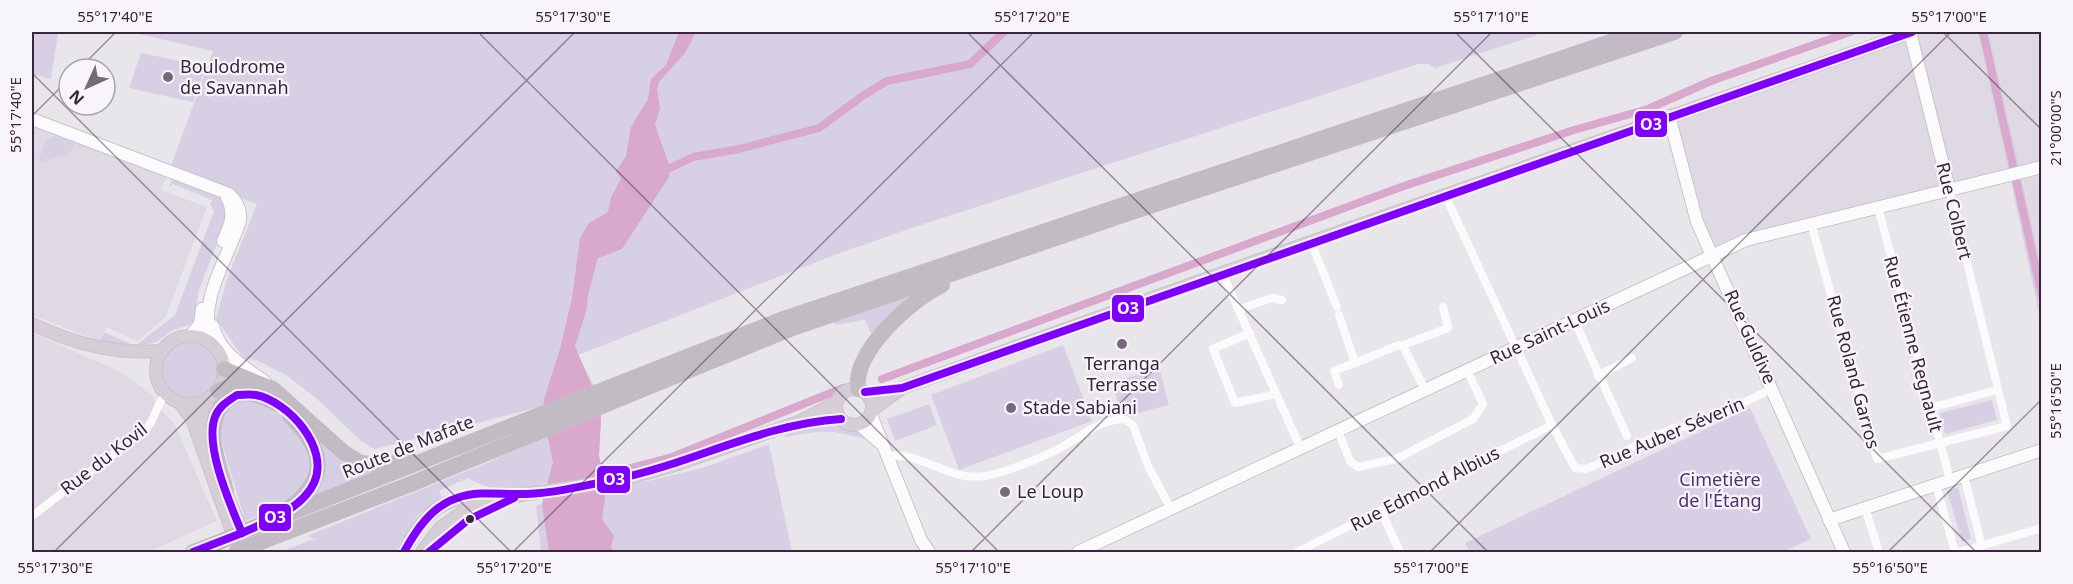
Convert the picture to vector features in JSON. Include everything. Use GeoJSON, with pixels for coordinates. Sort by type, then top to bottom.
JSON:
{"type":"FeatureCollection","features":[{"type":"Feature","properties":{"kind":"highway"},"geometry":{"type":"LineString","coordinates":[[613,393],[701,350],[859,292],[1640,32]]}},
{"type":"Feature","properties":{"kind":"highway"},"geometry":{"type":"LineString","coordinates":[[613,393],[790,329],[1129,213],[1675,32]]}},
{"type":"Feature","properties":{"kind":"highway"},"geometry":{"type":"LineString","coordinates":[[861,391],[857,376],[866,357],[909,305],[925,293],[994,261]]}},
{"type":"Feature","properties":{"kind":"highway"},"geometry":{"type":"LineString","coordinates":[[224,369],[273,389],[343,452],[359,462],[371,465],[393,464],[484,438]]}},
{"type":"Feature","properties":{"kind":"highway"},"geometry":{"type":"LineString","coordinates":[[218,391],[229,385],[246,384],[262,392],[278,404],[310,440],[319,465],[315,482],[305,496],[260,534]]}},
{"type":"Feature","properties":{"kind":"highway"},"geometry":{"type":"LineString","coordinates":[[226,491],[213,429],[215,414],[228,400],[246,392],[257,394],[278,404]]}},
{"type":"Feature","properties":{"kind":"highway","name":"Route de Mafate"},"geometry":{"type":"LineString","coordinates":[[238,552],[260,534],[484,438],[537,416],[613,393]]}},
{"type":"Feature","properties":{"kind":"highway","name":"Route de Mafate"},"geometry":{"type":"LineString","coordinates":[[193,552],[217,543],[260,534],[422,480],[519,439],[613,393]]}},
{"type":"Feature","properties":{"kind":"main road"},"geometry":{"type":"LineString","coordinates":[[902,388],[872,411],[860,425],[849,425],[840,419],[837,402],[842,393],[902,388],[1222,273],[1911,32]]}},
{"type":"Feature","properties":{"kind":"main road"},"geometry":{"type":"LineString","coordinates":[[32,324],[59,337],[98,348],[128,352],[161,351]]}},
{"type":"Feature","properties":{"kind":"main road"},"geometry":{"type":"LineString","coordinates":[[32,330],[102,356],[137,359],[150,366],[155,372],[166,395],[180,403],[192,405],[204,402],[218,391],[224,369],[222,357],[211,343],[190,336],[171,341],[161,351],[155,372]]}},
{"type":"Feature","properties":{"kind":"main road"},"geometry":{"type":"LineString","coordinates":[[861,391],[872,402],[872,411]]}},
{"type":"Feature","properties":{"kind":"main road"},"geometry":{"type":"LineString","coordinates":[[204,402],[203,426],[250,552]]}},
{"type":"Feature","properties":{"kind":"main road"},"geometry":{"type":"LineString","coordinates":[[404,552],[427,518],[444,503],[456,498],[522,495],[626,479],[681,463],[801,421],[837,402]]}},
{"type":"Feature","properties":{"kind":"main road"},"geometry":{"type":"LineString","coordinates":[[180,403],[192,419],[238,552]]}},
{"type":"Feature","properties":{"kind":"main road"},"geometry":{"type":"LineString","coordinates":[[801,421],[840,419]]}},
{"type":"Feature","properties":{"kind":"main road"},"geometry":{"type":"LineString","coordinates":[[422,552],[440,528],[458,513],[522,495]]}},
{"type":"Feature","properties":{"kind":"street","name":"Rue Colbert"},"geometry":{"type":"LineString","coordinates":[[1911,32],[2007,426],[1939,444]]}},
{"type":"Feature","properties":{"kind":"street","name":"Rue Guldive"},"geometry":{"type":"LineString","coordinates":[[1669,116],[1694,211],[1844,552]]}},
{"type":"Feature","properties":{"kind":"street"},"geometry":{"type":"LineString","coordinates":[[32,119],[229,194],[237,202],[241,212],[240,221],[212,288],[209,309],[211,343]]}},
{"type":"Feature","properties":{"kind":"street","name":"Rue Saint-Louis"},"geometry":{"type":"LineString","coordinates":[[1078,552],[1753,238],[2042,167]]}},
{"type":"Feature","properties":{"kind":"street"},"geometry":{"type":"LineString","coordinates":[[190,336],[200,324],[205,287],[232,218],[228,199],[217,190]]}},
{"type":"Feature","properties":{"kind":"street"},"geometry":{"type":"LineString","coordinates":[[1445,195],[1552,425]]}},
{"type":"Feature","properties":{"kind":"street","name":"Rue Étienne Regnault"},"geometry":{"type":"LineString","coordinates":[[1878,207],[1950,480]]}},
{"type":"Feature","properties":{"kind":"street","name":"Rue Roland Garros"},"geometry":{"type":"LineString","coordinates":[[1811,223],[1877,459],[1939,444]]}},
{"type":"Feature","properties":{"kind":"street"},"geometry":{"type":"LineString","coordinates":[[1311,242],[1355,363]]}},
{"type":"Feature","properties":{"kind":"street"},"geometry":{"type":"LineString","coordinates":[[1222,273],[1301,449]]}},
{"type":"Feature","properties":{"kind":"street"},"geometry":{"type":"LineString","coordinates":[[1239,309],[1272,298],[1282,300]]}},
{"type":"Feature","properties":{"kind":"street"},"geometry":{"type":"LineString","coordinates":[[1339,386],[1334,371],[1448,327],[1443,307]]}},
{"type":"Feature","properties":{"kind":"street"},"geometry":{"type":"LineString","coordinates":[[209,309],[214,331],[227,352],[273,389]]}},
{"type":"Feature","properties":{"kind":"street","name":"Rue Auber Séverin"},"geometry":{"type":"LineString","coordinates":[[1574,320],[1627,436]]}},
{"type":"Feature","properties":{"kind":"street"},"geometry":{"type":"LineString","coordinates":[[1250,333],[1213,349],[1235,403],[1276,394]]}},
{"type":"Feature","properties":{"kind":"street"},"geometry":{"type":"LineString","coordinates":[[1403,346],[1425,390]]}},
{"type":"Feature","properties":{"kind":"street"},"geometry":{"type":"LineString","coordinates":[[1598,376],[1632,358]]}},
{"type":"Feature","properties":{"kind":"street"},"geometry":{"type":"LineString","coordinates":[[1338,431],[1350,460],[1358,467],[1396,459],[1473,419],[1479,413],[1483,404],[1467,370]]}},
{"type":"Feature","properties":{"kind":"street","name":"Rue Auber Séverin"},"geometry":{"type":"LineString","coordinates":[[1552,425],[1571,464],[1575,468],[1587,469],[1673,428],[1695,426],[1772,389]]}},
{"type":"Feature","properties":{"kind":"street"},"geometry":{"type":"LineString","coordinates":[[1930,408],[1997,390]]}},
{"type":"Feature","properties":{"kind":"street","name":"Rue du Kovil"},"geometry":{"type":"LineString","coordinates":[[32,516],[146,429],[153,421],[156,406],[166,395]]}},
{"type":"Feature","properties":{"kind":"street"},"geometry":{"type":"LineString","coordinates":[[872,411],[885,450],[927,551]]}},
{"type":"Feature","properties":{"kind":"street"},"geometry":{"type":"LineString","coordinates":[[860,425],[885,450],[907,455],[960,476],[984,476],[1060,448],[1104,422],[1124,419],[1133,425],[1148,466],[1171,509]]}},
{"type":"Feature","properties":{"kind":"street","name":"Rue Edmond Albius"},"geometry":{"type":"LineString","coordinates":[[1297,552],[1552,425]]}},
{"type":"Feature","properties":{"kind":"street"},"geometry":{"type":"LineString","coordinates":[[1829,520],[2042,450]]}},
{"type":"Feature","properties":{"kind":"street"},"geometry":{"type":"LineString","coordinates":[[1964,476],[1982,546]]}},
{"type":"Feature","properties":{"kind":"street"},"geometry":{"type":"LineString","coordinates":[[1936,485],[1957,552],[2042,528]]}},
{"type":"Feature","properties":{"kind":"street"},"geometry":{"type":"LineString","coordinates":[[1865,508],[1879,552]]}},
{"type":"Feature","properties":{"kind":"street"},"geometry":{"type":"LineString","coordinates":[[1381,511],[1400,552]]}},
{"type":"Feature","properties":{"kind":"shaded area"},"geometry":{"type":"Polygon","coordinates":[[[679,32],[696,32],[685,53],[659,82],[657,89],[660,108],[655,125],[669,164],[669,177],[622,249],[598,258],[586,312],[575,346],[599,403],[601,418],[599,455],[606,491],[602,519],[614,536],[611,546],[613,552],[549,552],[542,504],[553,462],[543,415],[544,399],[560,349],[572,298],[580,238],[589,223],[608,212],[611,197],[621,179],[616,171],[626,156],[631,127],[648,99],[651,79],[666,65],[679,32]]]}},
{"type":"Feature","properties":{"kind":"shaded area"},"geometry":{"type":"Polygon","coordinates":[[[1912,32],[2041,32],[2041,167],[1713,255],[1669,116],[1912,32]]]}},
{"type":"Feature","properties":{"kind":"shaded area"},"geometry":{"type":"Polygon","coordinates":[[[32,123],[169,171],[161,190],[207,207],[166,316],[138,341],[106,327],[100,341],[32,315],[32,123]]]}},
{"type":"Feature","properties":{"kind":"shaded area"},"geometry":{"type":"Polygon","coordinates":[[[2041,175],[2042,256],[2039,257],[2023,179],[2041,175]]]}},
{"type":"Feature","properties":{"kind":"shaded area"},"geometry":{"type":"Polygon","coordinates":[[[32,333],[119,371],[152,395],[156,406],[174,423],[217,521],[148,552],[32,552],[32,333]]]}},
{"type":"Feature","properties":{"kind":"green space"},"geometry":{"type":"Polygon","coordinates":[[[32,32],[58,34],[51,79],[32,74],[32,32]]]}},
{"type":"Feature","properties":{"kind":"green space"},"geometry":{"type":"Polygon","coordinates":[[[129,32],[1546,32],[1435,68],[1429,64],[1418,64],[918,226],[837,254],[578,355],[594,386],[601,418],[599,455],[606,491],[702,468],[769,444],[792,552],[541,552],[536,505],[542,504],[547,483],[506,491],[489,488],[468,478],[439,491],[443,499],[418,515],[395,552],[279,552],[315,539],[307,536],[487,463],[547,435],[543,406],[375,449],[362,442],[316,398],[286,375],[256,360],[244,359],[216,319],[227,279],[257,204],[169,171],[213,51],[129,32]]]}},
{"type":"Feature","properties":{"kind":"green space"},"geometry":{"type":"Polygon","coordinates":[[[1978,32],[1988,32],[2020,170],[2013,167],[2009,171],[1978,32]]]}},
{"type":"Feature","properties":{"kind":"green space","name":"Boulodrome de Savannah"},"geometry":{"type":"Polygon","coordinates":[[[141,53],[206,66],[193,102],[129,88],[141,53]]]}},
{"type":"Feature","properties":{"kind":"green space"},"geometry":{"type":"Polygon","coordinates":[[[55,136],[75,143],[70,154],[42,162],[39,160],[46,140],[55,136]]]}},
{"type":"Feature","properties":{"kind":"green space"},"geometry":{"type":"Polygon","coordinates":[[[2022,179],[2039,256],[2041,256],[2041,323],[2011,182],[2022,179]]]}},
{"type":"Feature","properties":{"kind":"green space"},"geometry":{"type":"Polygon","coordinates":[[[177,180],[223,198],[230,209],[199,290],[194,321],[187,326],[173,330],[156,342],[134,347],[100,341],[104,332],[135,346],[175,315],[214,211],[210,204],[212,200],[173,184],[168,188],[172,181],[177,180]]]}},
{"type":"Feature","properties":{"kind":"green space"},"geometry":{"type":"Polygon","coordinates":[[[906,296],[908,300],[873,338],[865,320],[835,325],[833,321],[906,296]]]}},
{"type":"Feature","properties":{"kind":"green space"},"geometry":{"type":"Polygon","coordinates":[[[189,340],[211,349],[220,371],[211,393],[189,402],[167,393],[158,371],[167,349],[189,340]]]}},
{"type":"Feature","properties":{"kind":"green space","name":"Stade Sabiani"},"geometry":{"type":"Polygon","coordinates":[[[1063,345],[1092,421],[959,470],[931,395],[1063,345]]]}},
{"type":"Feature","properties":{"kind":"green space"},"geometry":{"type":"Polygon","coordinates":[[[1160,370],[1169,405],[1122,417],[1112,381],[1160,370]]]}},
{"type":"Feature","properties":{"kind":"green space"},"geometry":{"type":"Polygon","coordinates":[[[236,399],[260,400],[281,415],[299,432],[312,463],[310,478],[293,502],[245,521],[218,429],[222,416],[236,399]]]}},
{"type":"Feature","properties":{"kind":"green space"},"geometry":{"type":"Polygon","coordinates":[[[1992,400],[1997,420],[1945,434],[1940,413],[1992,400]]]}},
{"type":"Feature","properties":{"kind":"green space"},"geometry":{"type":"Polygon","coordinates":[[[929,404],[937,425],[895,441],[887,419],[929,404]]]}},
{"type":"Feature","properties":{"kind":"green space","name":"Cimetière de l'Étang"},"geometry":{"type":"Polygon","coordinates":[[[1750,408],[1811,539],[1783,552],[1470,552],[1465,543],[1750,408]]]}},
{"type":"Feature","properties":{"kind":"green space"},"geometry":{"type":"Polygon","coordinates":[[[823,424],[851,428],[874,442],[830,432],[785,437],[784,434],[823,424]]]}},
{"type":"Feature","properties":{"kind":"green space"},"geometry":{"type":"Polygon","coordinates":[[[310,430],[330,452],[346,464],[376,473],[309,499],[317,486],[310,430]]]}},
{"type":"Feature","properties":{"kind":"green space"},"geometry":{"type":"Polygon","coordinates":[[[1958,487],[1971,539],[1962,542],[1947,491],[1958,487]]]}},
{"type":"Feature","properties":{"kind":"waterway"},"geometry":{"type":"LineString","coordinates":[[662,172],[693,157],[739,149],[819,128],[887,81],[970,64],[1004,32]]}},
{"type":"Feature","properties":{"kind":"waterway"},"geometry":{"type":"LineString","coordinates":[[882,379],[1404,186],[1574,130],[1648,109],[1711,81],[1850,32]]}},
{"type":"Feature","properties":{"kind":"waterway"},"geometry":{"type":"LineString","coordinates":[[1983,32],[2042,296]]}},
{"type":"Feature","properties":{"kind":"waterway"},"geometry":{"type":"LineString","coordinates":[[604,475],[672,457],[843,388]]}},
{"type":"Feature","properties":{"kind":"transit line","name":"O3"},"geometry":{"type":"LineString","coordinates":[[865,392],[902,388],[1912,32]]}},
{"type":"Feature","properties":{"kind":"transit line","name":"O3"},"geometry":{"type":"LineString","coordinates":[[237,395],[256,395],[269,399],[293,417],[311,442],[316,455],[317,469],[314,483],[301,500],[282,514],[242,533],[220,476],[213,444],[215,417],[224,404],[237,395]]}},
{"type":"Feature","properties":{"kind":"transit line","name":"O3"},"geometry":{"type":"LineString","coordinates":[[404,552],[419,527],[432,513],[457,498],[482,493],[517,494],[558,491],[591,485],[669,465],[782,429],[811,422],[841,419]]}},
{"type":"Feature","properties":{"kind":"transit line","name":"O3"},"geometry":{"type":"LineString","coordinates":[[429,552],[468,520],[514,498]]}},
{"type":"Feature","properties":{"kind":"transit line","name":"O3"},"geometry":{"type":"LineString","coordinates":[[193,552],[242,533]]}},
{"type":"Feature","properties":{"kind":"place","name":"Boulodrome de Savannah"},"geometry":{"type":"Point","coordinates":[168,77]}},
{"type":"Feature","properties":{"kind":"place","name":"Terranga Terrasse"},"geometry":{"type":"Point","coordinates":[1122,344]}},
{"type":"Feature","properties":{"kind":"place","name":"Stade Sabiani"},"geometry":{"type":"Point","coordinates":[1011,408]}},
{"type":"Feature","properties":{"kind":"place","name":"Le Loup"},"geometry":{"type":"Point","coordinates":[1005,492]}}]}
